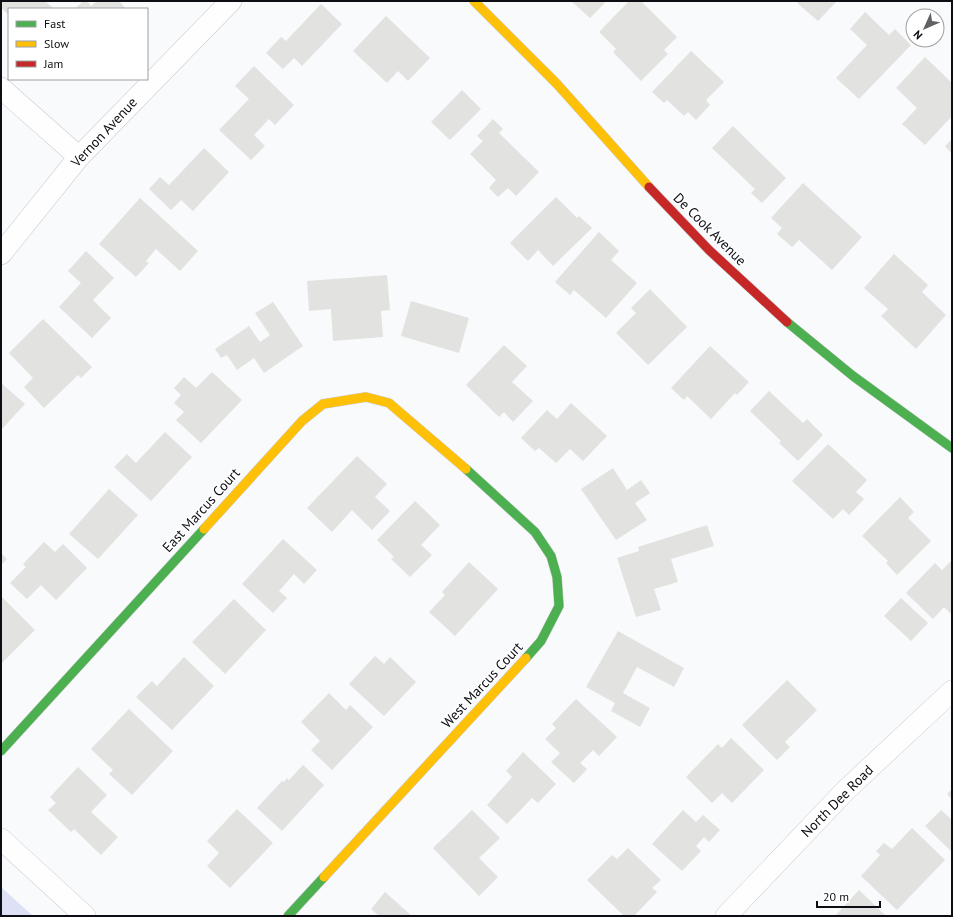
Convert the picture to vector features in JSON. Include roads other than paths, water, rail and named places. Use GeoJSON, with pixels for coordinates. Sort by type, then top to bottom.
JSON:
{"type":"FeatureCollection","features":[{"type":"Feature","properties":{"kind":"street","name":"Vernon Avenue"},"geometry":{"type":"LineString","coordinates":[[1,254],[78,157],[231,1]]}},
{"type":"Feature","properties":{"kind":"street","name":"De Cook Avenue"},"geometry":{"type":"LineString","coordinates":[[474,1],[557,84],[628,164],[709,250],[780,318],[853,376],[952,448]]}},
{"type":"Feature","properties":{"kind":"street"},"geometry":{"type":"LineString","coordinates":[[1,88],[78,157]]}},
{"type":"Feature","properties":{"kind":"street","name":"East Marcus Court"},"geometry":{"type":"LineString","coordinates":[[1,751],[302,421],[323,404],[366,397],[390,403],[454,458]]}},
{"type":"Feature","properties":{"kind":"street","name":"West Marcus Court"},"geometry":{"type":"LineString","coordinates":[[288,916],[541,641],[559,606],[557,578],[551,556],[535,532],[454,458]]}},
{"type":"Feature","properties":{"kind":"street","name":"North Dee Road"},"geometry":{"type":"LineString","coordinates":[[726,916],[846,790],[952,691]]}},
{"type":"Feature","properties":{"kind":"street"},"geometry":{"type":"LineString","coordinates":[[1,839],[84,916]]}}]}
